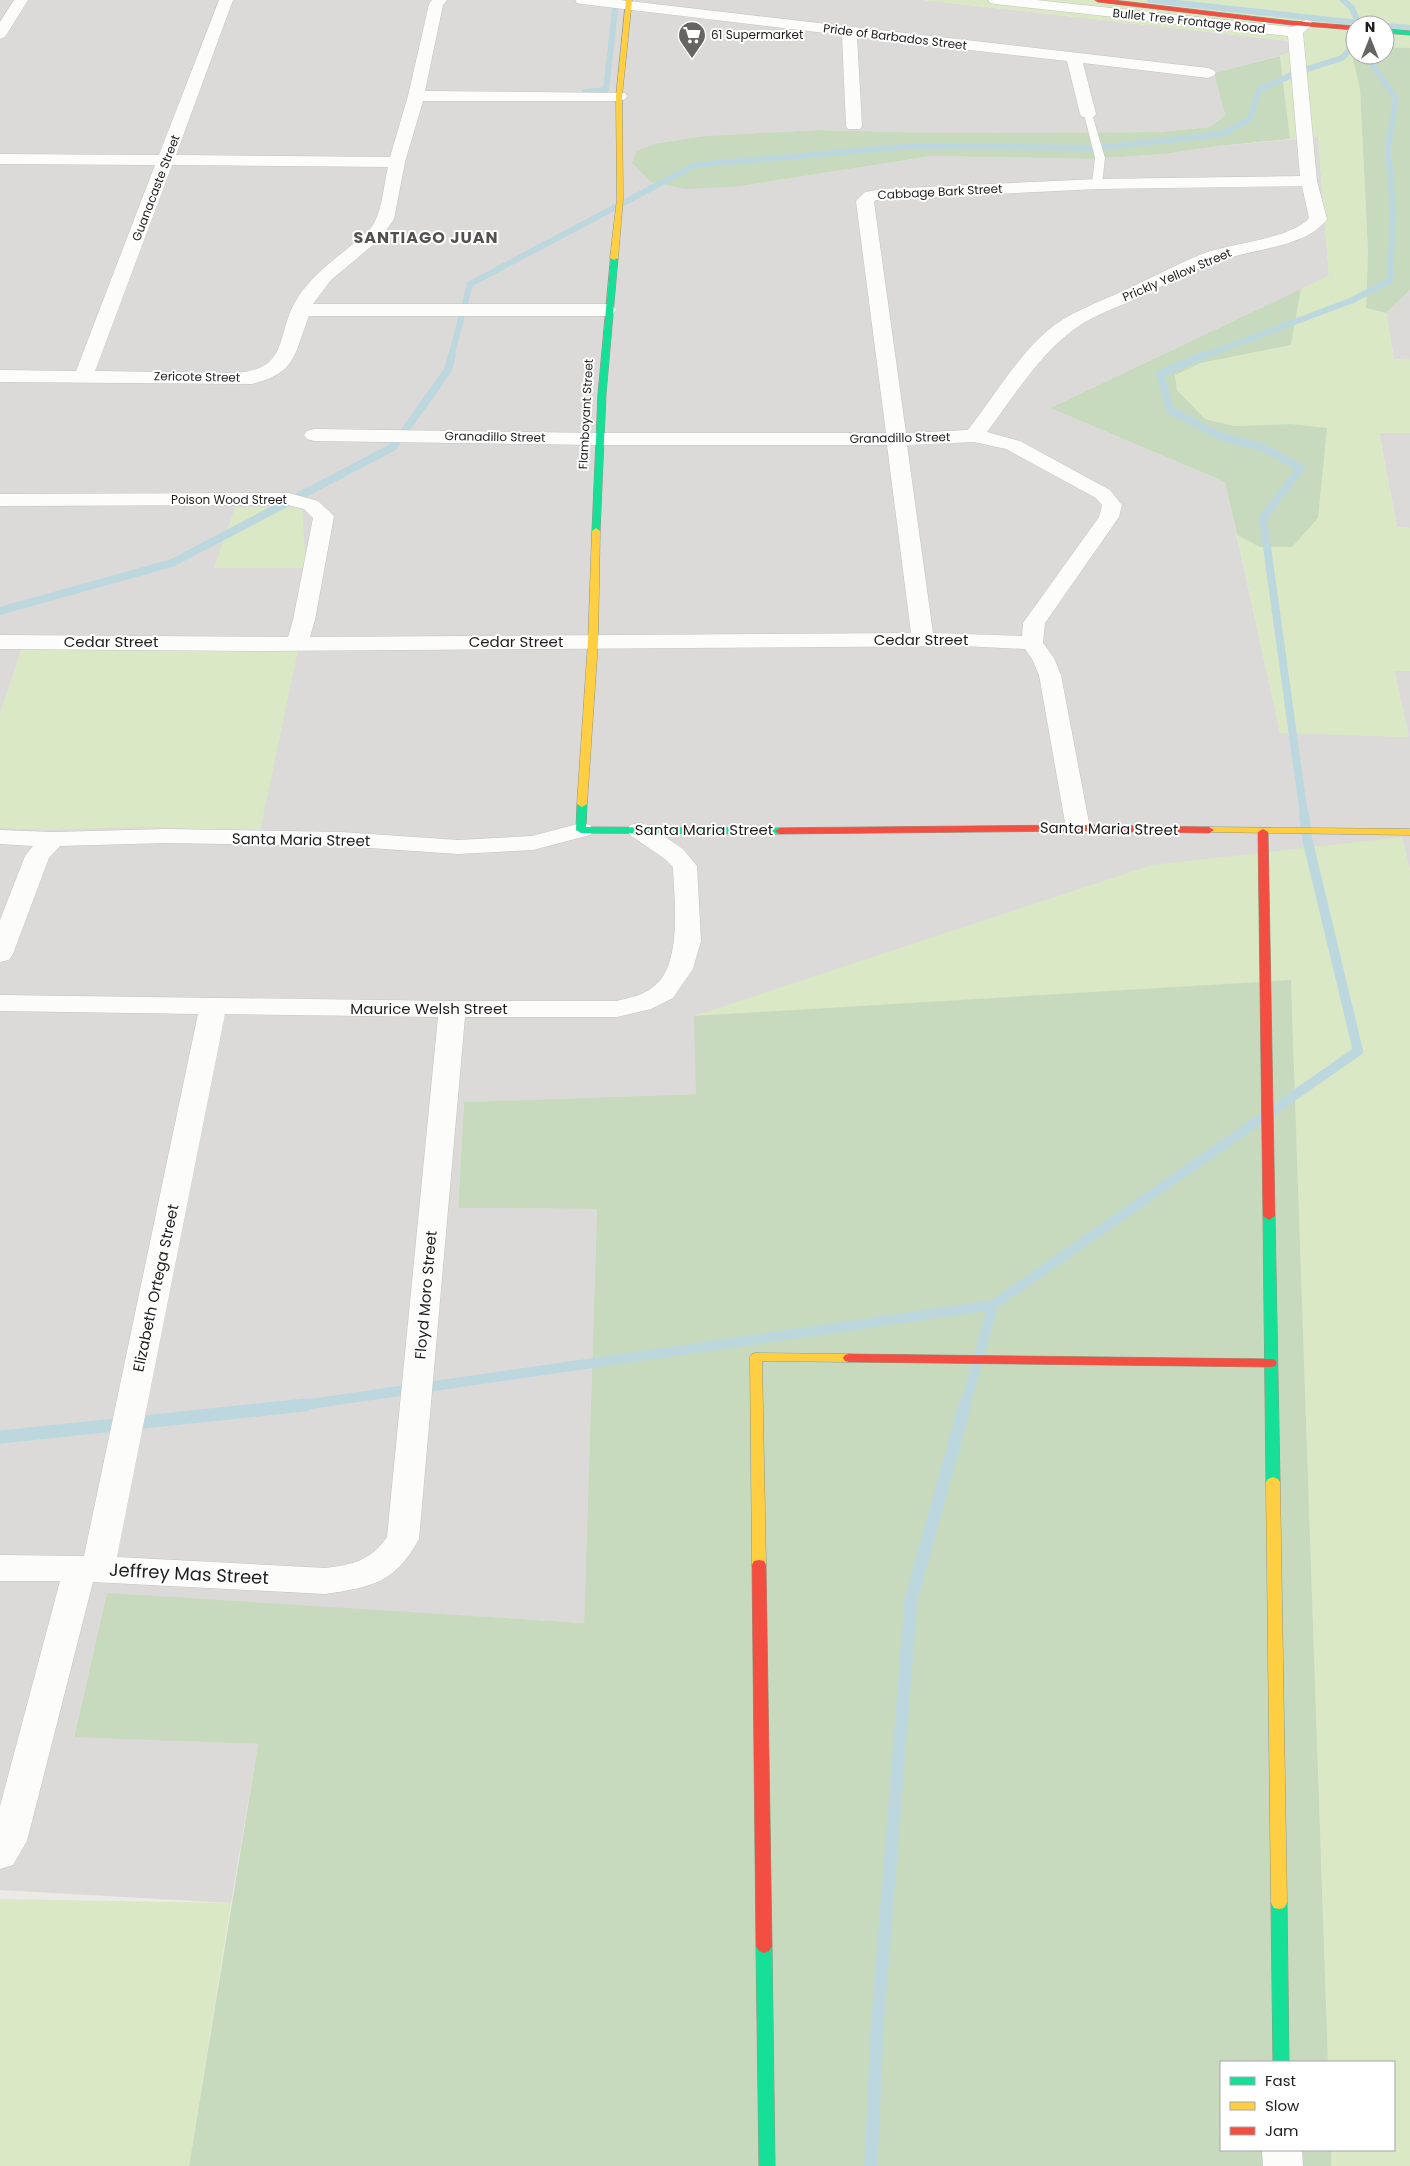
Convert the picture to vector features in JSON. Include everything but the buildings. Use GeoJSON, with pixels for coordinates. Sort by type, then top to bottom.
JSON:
{"type":"FeatureCollection","features":[{"type":"Feature","properties":{"kind":"street"},"geometry":{"type":"LineString","coordinates":[[0,34],[21,0]]}},
{"type":"Feature","properties":{"kind":"street","name":"Guanacaste Street"},"geometry":{"type":"LineString","coordinates":[[84,376],[226,0]]}},
{"type":"Feature","properties":{"kind":"street","name":"Zericote Street"},"geometry":{"type":"LineString","coordinates":[[0,376],[252,378],[268,373],[280,365],[306,299],[325,276],[374,235],[385,219],[397,162],[416,96],[436,4],[440,0]]}},
{"type":"Feature","properties":{"kind":"street","name":"Pride of Barbados Street"},"geometry":{"type":"LineString","coordinates":[[582,0],[628,3],[849,32],[1208,73]]}},
{"type":"Feature","properties":{"kind":"street","name":"Bullet Tree Frontage Road"},"geometry":{"type":"LineString","coordinates":[[995,0],[1300,28]]}},
{"type":"Feature","properties":{"kind":"street"},"geometry":{"type":"LineString","coordinates":[[1098,0],[1300,28],[1345,28]]}},
{"type":"Feature","properties":{"kind":"street","name":"Flamboyant Street"},"geometry":{"type":"LineString","coordinates":[[581,830],[582,788],[593,642],[598,439],[607,310],[620,199],[619,96],[628,3]]}},
{"type":"Feature","properties":{"kind":"street","name":"Prickly Yellow Street"},"geometry":{"type":"LineString","coordinates":[[974,436],[1037,352],[1053,335],[1078,319],[1209,258],[1297,234],[1310,228],[1318,219],[1309,181],[1300,28]]}},
{"type":"Feature","properties":{"kind":"street"},"geometry":{"type":"LineString","coordinates":[[849,32],[854,126]]}},
{"type":"Feature","properties":{"kind":"street"},"geometry":{"type":"LineString","coordinates":[[1395,32],[1410,33]]}},
{"type":"Feature","properties":{"kind":"street"},"geometry":{"type":"LineString","coordinates":[[1074,57],[1088,114]]}},
{"type":"Feature","properties":{"kind":"street"},"geometry":{"type":"LineString","coordinates":[[416,96],[619,96]]}},
{"type":"Feature","properties":{"kind":"street"},"geometry":{"type":"LineString","coordinates":[[0,159],[166,162],[397,162]]}},
{"type":"Feature","properties":{"kind":"street","name":"Cabbage Bark Street"},"geometry":{"type":"LineString","coordinates":[[923,639],[865,202],[871,196],[883,194],[1097,184],[1309,181]]}},
{"type":"Feature","properties":{"kind":"street"},"geometry":{"type":"LineString","coordinates":[[302,310],[607,310]]}},
{"type":"Feature","properties":{"kind":"street","name":"Granadillo Street"},"geometry":{"type":"LineString","coordinates":[[314,435],[598,439],[896,439],[974,436],[995,439],[1013,445],[1103,494],[1112,505],[1108,517],[1034,622],[1032,643]]}},
{"type":"Feature","properties":{"kind":"street","name":"Poison Wood Street"},"geometry":{"type":"LineString","coordinates":[[0,500],[289,499],[311,505],[324,516],[304,620],[296,644]]}},
{"type":"Feature","properties":{"kind":"street","name":"Cedar Street"},"geometry":{"type":"LineString","coordinates":[[0,642],[296,644],[923,639],[1032,643]]}},
{"type":"Feature","properties":{"kind":"street"},"geometry":{"type":"LineString","coordinates":[[1032,643],[1043,658],[1050,676],[1078,828]]}},
{"type":"Feature","properties":{"kind":"street","name":"Santa Maria Street"},"geometry":{"type":"LineString","coordinates":[[0,837],[53,839],[166,836],[341,839],[458,846],[533,843],[581,830],[740,831],[1078,828],[1263,832],[1410,832]]}},
{"type":"Feature","properties":{"kind":"street","name":"Maurice Welsh Street"},"geometry":{"type":"LineString","coordinates":[[0,1003],[452,1010],[617,1010],[642,1003],[664,992],[680,969],[688,941],[684,866],[674,854],[639,830]]}},
{"type":"Feature","properties":{"kind":"street"},"geometry":{"type":"LineString","coordinates":[[1263,832],[1281,2061]]}},
{"type":"Feature","properties":{"kind":"street"},"geometry":{"type":"LineString","coordinates":[[0,954],[37,856],[53,839]]}},
{"type":"Feature","properties":{"kind":"street","name":"Elizabeth Ortega Street"},"geometry":{"type":"LineString","coordinates":[[0,1854],[9,1841],[89,1568],[213,1007]]}},
{"type":"Feature","properties":{"kind":"street","name":"Floyd Moro Street"},"geometry":{"type":"LineString","coordinates":[[376,1569],[394,1556],[403,1539],[452,1010]]}},
{"type":"Feature","properties":{"kind":"street"},"geometry":{"type":"LineString","coordinates":[[767,2166],[756,1357],[1270,1363]]}},
{"type":"Feature","properties":{"kind":"street","name":"Jeffrey Mas Street"},"geometry":{"type":"LineString","coordinates":[[0,1568],[89,1568],[325,1581],[353,1578],[376,1569]]}},
{"type":"Feature","properties":{"kind":"street"},"geometry":{"type":"LineString","coordinates":[[1282,2151],[1282,2166]]}},
{"type":"Feature","properties":{"kind":"lane"},"geometry":{"type":"LineString","coordinates":[[1088,114],[1100,158],[1097,184]]}},
{"type":"Feature","properties":{"kind":"shaded area"},"geometry":{"type":"Polygon","coordinates":[[[0,0],[923,0],[1300,42],[1301,50],[1214,73],[1225,115],[1210,127],[1159,132],[940,133],[817,130],[704,136],[658,143],[742,186],[932,156],[1090,159],[1166,154],[1218,146],[1318,137],[1329,276],[1050,408],[1225,482],[1280,732],[1409,737],[1394,670],[1410,671],[1410,871],[1402,837],[697,1094],[464,1102],[458,1208],[597,1209],[584,1623],[107,1594],[74,1736],[258,1744],[231,1903],[0,1890],[0,0]]]}},
{"type":"Feature","properties":{"kind":"shaded area"},"geometry":{"type":"Polygon","coordinates":[[[1410,290],[1410,360],[1394,359],[1386,313],[1410,290]]]}},
{"type":"Feature","properties":{"kind":"shaded area"},"geometry":{"type":"Polygon","coordinates":[[[1379,432],[1410,433],[1410,528],[1397,527],[1379,432]]]}},
{"type":"Feature","properties":{"kind":"green space"},"geometry":{"type":"Polygon","coordinates":[[[923,0],[1410,0],[1410,48],[1395,47],[1395,15],[1345,15],[1345,65],[1355,65],[1360,88],[1368,252],[1366,308],[1386,313],[1394,359],[1410,360],[1410,433],[1379,433],[1397,527],[1410,528],[1410,671],[1394,671],[1409,737],[1280,733],[1237,535],[1260,546],[1318,518],[1321,477],[1291,424],[1234,426],[1205,419],[1177,390],[1175,374],[1201,363],[1291,345],[1301,289],[1329,276],[1318,137],[1290,139],[1280,56],[1301,50],[1300,42],[923,0]]]}},
{"type":"Feature","properties":{"kind":"green space"},"geometry":{"type":"Polygon","coordinates":[[[1395,47],[1410,48],[1410,290],[1386,313],[1366,308],[1368,252],[1360,89],[1355,65],[1395,65],[1395,47]]]}},
{"type":"Feature","properties":{"kind":"green space"},"geometry":{"type":"Polygon","coordinates":[[[1280,56],[1290,139],[1218,146],[1166,154],[1090,159],[932,156],[742,186],[687,189],[651,182],[632,163],[636,151],[658,143],[704,136],[817,130],[940,133],[1159,132],[1210,127],[1225,115],[1214,73],[1280,56]]]}},
{"type":"Feature","properties":{"kind":"green space"},"geometry":{"type":"Polygon","coordinates":[[[1301,289],[1291,345],[1201,363],[1175,375],[1177,390],[1205,419],[1234,426],[1291,424],[1327,428],[1318,518],[1292,547],[1260,547],[1237,535],[1225,482],[1050,408],[1301,289]]]}},
{"type":"Feature","properties":{"kind":"green space"},"geometry":{"type":"Polygon","coordinates":[[[235,507],[302,507],[306,568],[214,568],[235,507]]]}},
{"type":"Feature","properties":{"kind":"green space"},"geometry":{"type":"Polygon","coordinates":[[[22,647],[298,650],[260,831],[145,827],[50,830],[0,828],[0,713],[22,647]]]}},
{"type":"Feature","properties":{"kind":"green space"},"geometry":{"type":"Polygon","coordinates":[[[1402,837],[1410,871],[1410,2166],[1331,2166],[1331,2151],[1395,2151],[1395,2061],[1328,2061],[1291,981],[694,1016],[1152,865],[1402,837]]]}},
{"type":"Feature","properties":{"kind":"green space"},"geometry":{"type":"Polygon","coordinates":[[[1291,980],[1328,2061],[1220,2061],[1220,2151],[1331,2151],[1331,2166],[189,2166],[258,1744],[74,1737],[107,1593],[584,1623],[597,1209],[458,1208],[464,1102],[696,1094],[694,1016],[1291,980]]]}},
{"type":"Feature","properties":{"kind":"green space"},"geometry":{"type":"Polygon","coordinates":[[[0,1899],[231,1903],[189,2166],[0,2166],[0,1899]]]}},
{"type":"Feature","properties":{"kind":"waterway"},"geometry":{"type":"LineString","coordinates":[[1150,0],[1345,21]]}},
{"type":"Feature","properties":{"kind":"waterway"},"geometry":{"type":"LineString","coordinates":[[1343,0],[1352,8],[1355,15]]}},
{"type":"Feature","properties":{"kind":"waterway"},"geometry":{"type":"LineString","coordinates":[[585,92],[606,90],[615,10]]}},
{"type":"Feature","properties":{"kind":"waterway"},"geometry":{"type":"LineString","coordinates":[[1395,27],[1410,28]]}},
{"type":"Feature","properties":{"kind":"waterway"},"geometry":{"type":"LineString","coordinates":[[451,357],[470,284],[695,165],[913,146],[1097,148],[1222,134],[1250,119],[1259,90],[1298,72],[1342,58],[1345,55]]}},
{"type":"Feature","properties":{"kind":"waterway"},"geometry":{"type":"LineString","coordinates":[[1201,357],[1353,300],[1390,280],[1393,209],[1388,147],[1396,99],[1373,65]]}},
{"type":"Feature","properties":{"kind":"waterway"},"geometry":{"type":"LineString","coordinates":[[0,611],[172,563],[393,447],[448,370],[452,355]]}},
{"type":"Feature","properties":{"kind":"waterway"},"geometry":{"type":"LineString","coordinates":[[1204,355],[1160,374],[1170,410],[1222,437],[1262,447],[1301,468],[1263,518],[1304,815]]}},
{"type":"Feature","properties":{"kind":"waterway"},"geometry":{"type":"LineString","coordinates":[[993,1305],[1358,1051],[1307,838],[1304,814]]}},
{"type":"Feature","properties":{"kind":"waterway"},"geometry":{"type":"LineString","coordinates":[[297,1406],[993,1305]]}},
{"type":"Feature","properties":{"kind":"waterway"},"geometry":{"type":"LineString","coordinates":[[965,1406],[993,1305]]}},
{"type":"Feature","properties":{"kind":"waterway"},"geometry":{"type":"LineString","coordinates":[[297,1406],[305,1405]]}},
{"type":"Feature","properties":{"kind":"waterway"},"geometry":{"type":"LineString","coordinates":[[871,2166],[877,2029],[911,1600],[965,1405]]}},
{"type":"Feature","properties":{"kind":"waterway"},"geometry":{"type":"LineString","coordinates":[[0,1437],[297,1406]]}},
{"type":"Feature","properties":{"kind":"traffic: fast"},"geometry":{"type":"LineString","coordinates":[[1395,32],[1410,33]]}},
{"type":"Feature","properties":{"kind":"traffic: fast"},"geometry":{"type":"LineString","coordinates":[[596,531],[602,394],[614,258]]}},
{"type":"Feature","properties":{"kind":"traffic: fast"},"geometry":{"type":"LineString","coordinates":[[582,804],[581,830],[780,831]]}},
{"type":"Feature","properties":{"kind":"traffic: fast"},"geometry":{"type":"LineString","coordinates":[[1269,1216],[1273,1482]]}},
{"type":"Feature","properties":{"kind":"traffic: fast"},"geometry":{"type":"LineString","coordinates":[[1279,1903],[1281,2061]]}},
{"type":"Feature","properties":{"kind":"traffic: fast"},"geometry":{"type":"LineString","coordinates":[[764,1946],[767,2166]]}},
{"type":"Feature","properties":{"kind":"traffic: slow"},"geometry":{"type":"LineString","coordinates":[[614,258],[620,199],[619,96],[629,0]]}},
{"type":"Feature","properties":{"kind":"traffic: slow"},"geometry":{"type":"LineString","coordinates":[[582,804],[593,642],[596,531]]}},
{"type":"Feature","properties":{"kind":"traffic: slow"},"geometry":{"type":"LineString","coordinates":[[1209,830],[1410,832]]}},
{"type":"Feature","properties":{"kind":"traffic: slow"},"geometry":{"type":"LineString","coordinates":[[759,1565],[756,1357],[849,1358]]}},
{"type":"Feature","properties":{"kind":"traffic: slow"},"geometry":{"type":"LineString","coordinates":[[1273,1482],[1279,1903]]}},
{"type":"Feature","properties":{"kind":"traffic: jam"},"geometry":{"type":"LineString","coordinates":[[1098,0],[1292,23],[1345,27]]}},
{"type":"Feature","properties":{"kind":"traffic: jam"},"geometry":{"type":"LineString","coordinates":[[780,831],[1078,828],[1209,830]]}},
{"type":"Feature","properties":{"kind":"traffic: jam"},"geometry":{"type":"LineString","coordinates":[[1263,832],[1269,1216]]}},
{"type":"Feature","properties":{"kind":"traffic: jam"},"geometry":{"type":"LineString","coordinates":[[849,1358],[1271,1363]]}},
{"type":"Feature","properties":{"kind":"traffic: jam"},"geometry":{"type":"LineString","coordinates":[[759,1565],[764,1946]]}},
{"type":"Feature","properties":{"kind":"place","name":"61 Supermarket"},"geometry":{"type":"Point","coordinates":[692,59]}},
{"type":"Feature","properties":{"kind":"district","name":"SANTIAGO JUAN"},"geometry":{"type":"Point","coordinates":[426,237]}}]}
